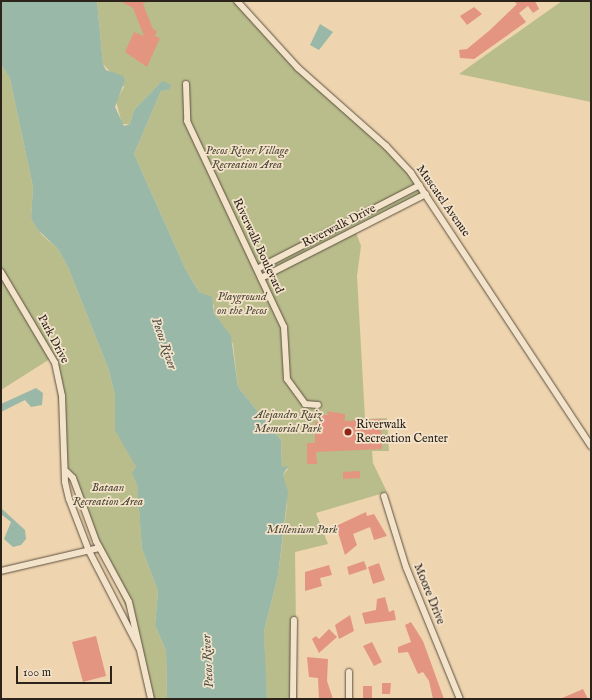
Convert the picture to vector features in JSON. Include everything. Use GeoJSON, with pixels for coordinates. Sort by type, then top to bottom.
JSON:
{"type":"FeatureCollection","features":[{"type":"Feature","properties":{"kind":"street","name":"Muscatel Avenue"},"geometry":{"type":"LineString","coordinates":[[237,1],[289,60],[386,146],[420,185],[591,446]]}},
{"type":"Feature","properties":{"kind":"street","name":"Riverwalk Boulevard"},"geometry":{"type":"LineString","coordinates":[[186,84],[185,116],[284,327],[287,379],[305,404],[318,404]]}},
{"type":"Feature","properties":{"kind":"street","name":"Riverwalk Drive"},"geometry":{"type":"LineString","coordinates":[[257,269],[420,185]]}},
{"type":"Feature","properties":{"kind":"street","name":"Riverwalk Drive"},"geometry":{"type":"LineString","coordinates":[[261,278],[426,194]]}},
{"type":"Feature","properties":{"kind":"street"},"geometry":{"type":"LineString","coordinates":[[347,223],[351,232]]}},
{"type":"Feature","properties":{"kind":"street","name":"Park Drive"},"geometry":{"type":"LineString","coordinates":[[1,272],[48,348],[58,372],[67,472],[65,482],[69,499],[89,551],[139,648]]}},
{"type":"Feature","properties":{"kind":"street","name":"Park Drive"},"geometry":{"type":"LineString","coordinates":[[67,472],[73,478],[99,548],[129,602],[139,637],[139,648],[151,699]]}},
{"type":"Feature","properties":{"kind":"street","name":"Moore Drive"},"geometry":{"type":"LineString","coordinates":[[384,496],[406,567],[460,699]]}},
{"type":"Feature","properties":{"kind":"street"},"geometry":{"type":"LineString","coordinates":[[1,571],[99,548]]}},
{"type":"Feature","properties":{"kind":"street"},"geometry":{"type":"LineString","coordinates":[[292,699],[294,620]]}},
{"type":"Feature","properties":{"kind":"street"},"geometry":{"type":"LineString","coordinates":[[349,672],[349,699]]}},
{"type":"Feature","properties":{"kind":"green space","name":"Pecos River Village Recreation Area"},"geometry":{"type":"Polygon","coordinates":[[[97,1],[237,1],[280,50],[374,135],[426,194],[355,230],[361,246],[357,276],[365,419],[387,418],[389,451],[372,451],[373,463],[387,492],[316,513],[328,544],[295,552],[297,699],[267,699],[265,668],[264,631],[278,576],[287,504],[283,475],[288,469],[282,467],[281,440],[238,387],[233,344],[214,312],[214,305],[199,292],[185,268],[134,154],[161,91],[171,87],[159,84],[134,110],[130,124],[122,124],[116,101],[124,87],[103,64],[97,1]]]}},
{"type":"Feature","properties":{"kind":"green space"},"geometry":{"type":"Polygon","coordinates":[[[562,1],[591,1],[591,102],[459,74],[562,1]]]}},
{"type":"Feature","properties":{"kind":"green space","name":"Bataan Recreation Area"},"geometry":{"type":"Polygon","coordinates":[[[1,64],[10,79],[33,187],[31,218],[42,235],[58,249],[68,267],[108,368],[115,395],[115,422],[136,467],[142,549],[158,591],[155,625],[166,651],[167,699],[151,699],[139,637],[67,472],[53,357],[1,390],[1,64]]]}},
{"type":"Feature","properties":{"kind":"water","name":"Pecos River"},"geometry":{"type":"Polygon","coordinates":[[[1,1],[97,1],[103,64],[106,70],[123,76],[125,80],[115,107],[124,126],[130,124],[134,110],[159,84],[163,81],[171,85],[170,89],[161,91],[134,154],[185,268],[199,292],[212,297],[214,313],[231,336],[238,387],[281,440],[282,467],[288,466],[283,475],[288,492],[278,576],[264,631],[267,699],[167,699],[166,651],[155,625],[158,591],[142,549],[137,484],[132,473],[136,467],[115,430],[115,395],[108,368],[68,267],[58,249],[38,230],[31,218],[33,187],[10,79],[1,64],[1,1]]]}},
{"type":"Feature","properties":{"kind":"water"},"geometry":{"type":"Polygon","coordinates":[[[320,24],[333,32],[319,50],[310,45],[320,24]]]}},
{"type":"Feature","properties":{"kind":"water"},"geometry":{"type":"Polygon","coordinates":[[[36,388],[43,393],[42,405],[31,407],[25,400],[1,412],[1,404],[36,388]]]}},
{"type":"Feature","properties":{"kind":"water"},"geometry":{"type":"Polygon","coordinates":[[[1,508],[25,530],[26,539],[21,545],[13,547],[4,539],[11,522],[1,514],[1,508]]]}},
{"type":"Feature","properties":{"kind":"building"},"geometry":{"type":"Polygon","coordinates":[[[120,1],[147,1],[143,4],[153,29],[157,31],[155,36],[160,38],[147,67],[125,52],[134,32],[144,36],[133,8],[120,1]]]}},
{"type":"Feature","properties":{"kind":"building"},"geometry":{"type":"Polygon","coordinates":[[[514,1],[535,1],[539,9],[533,13],[528,6],[519,13],[526,22],[474,59],[460,58],[459,50],[467,49],[490,30],[517,4],[514,1]]]}},
{"type":"Feature","properties":{"kind":"building"},"geometry":{"type":"Polygon","coordinates":[[[474,7],[482,14],[467,25],[460,16],[474,7]]]}},
{"type":"Feature","properties":{"kind":"building","name":"Riverwalk Recreation Center"},"geometry":{"type":"Polygon","coordinates":[[[327,411],[345,414],[345,421],[381,419],[382,449],[316,452],[317,464],[307,464],[307,443],[315,443],[315,422],[321,422],[321,415],[328,415],[327,411]]]}},
{"type":"Feature","properties":{"kind":"building"},"geometry":{"type":"Polygon","coordinates":[[[360,471],[360,478],[343,479],[343,472],[360,471]]]}},
{"type":"Feature","properties":{"kind":"building"},"geometry":{"type":"Polygon","coordinates":[[[366,512],[367,516],[374,514],[387,536],[374,540],[370,527],[353,534],[357,545],[345,555],[336,526],[366,512]]]}},
{"type":"Feature","properties":{"kind":"building"},"geometry":{"type":"Polygon","coordinates":[[[364,561],[367,569],[349,575],[347,567],[364,561]]]}},
{"type":"Feature","properties":{"kind":"building"},"geometry":{"type":"Polygon","coordinates":[[[379,563],[385,580],[373,584],[368,567],[379,563]]]}},
{"type":"Feature","properties":{"kind":"building"},"geometry":{"type":"Polygon","coordinates":[[[329,565],[332,575],[320,578],[322,586],[305,591],[305,572],[329,565]]]}},
{"type":"Feature","properties":{"kind":"building"},"geometry":{"type":"Polygon","coordinates":[[[385,597],[389,612],[394,610],[396,620],[365,624],[362,613],[376,610],[377,599],[385,597]]]}},
{"type":"Feature","properties":{"kind":"building"},"geometry":{"type":"Polygon","coordinates":[[[350,615],[354,631],[339,639],[335,625],[350,615]]]}},
{"type":"Feature","properties":{"kind":"building"},"geometry":{"type":"Polygon","coordinates":[[[411,622],[423,641],[444,699],[433,699],[429,681],[423,672],[418,674],[408,652],[398,653],[398,647],[411,642],[405,625],[411,622]]]}},
{"type":"Feature","properties":{"kind":"building"},"geometry":{"type":"Polygon","coordinates":[[[329,629],[337,637],[319,653],[312,639],[316,636],[319,639],[329,629]]]}},
{"type":"Feature","properties":{"kind":"building"},"geometry":{"type":"Polygon","coordinates":[[[96,636],[106,676],[83,682],[72,642],[96,636]]]}},
{"type":"Feature","properties":{"kind":"building"},"geometry":{"type":"Polygon","coordinates":[[[372,642],[382,662],[374,666],[363,646],[372,642]]]}},
{"type":"Feature","properties":{"kind":"building"},"geometry":{"type":"Polygon","coordinates":[[[307,657],[328,659],[327,681],[333,699],[319,699],[318,678],[309,677],[307,657]]]}},
{"type":"Feature","properties":{"kind":"building"},"geometry":{"type":"Polygon","coordinates":[[[382,683],[391,683],[390,694],[382,694],[382,683]]]}},
{"type":"Feature","properties":{"kind":"building"},"geometry":{"type":"Polygon","coordinates":[[[363,686],[372,686],[372,699],[363,699],[363,686]]]}},
{"type":"Feature","properties":{"kind":"building"},"geometry":{"type":"Polygon","coordinates":[[[583,689],[588,699],[560,699],[583,689]]]}},
{"type":"Feature","properties":{"kind":"place","name":"Riverwalk Recreation Center"},"geometry":{"type":"Point","coordinates":[348,432]}},
{"type":"Feature","properties":{"kind":"park label","name":"Playground on the Pecos"},"geometry":{"type":"Point","coordinates":[242,304]}},
{"type":"Feature","properties":{"kind":"park label","name":"Alejandro Ruiz Memorial Park"},"geometry":{"type":"Point","coordinates":[288,422]}},
{"type":"Feature","properties":{"kind":"park label","name":"Millenium Park"},"geometry":{"type":"Point","coordinates":[302,530]}}]}
